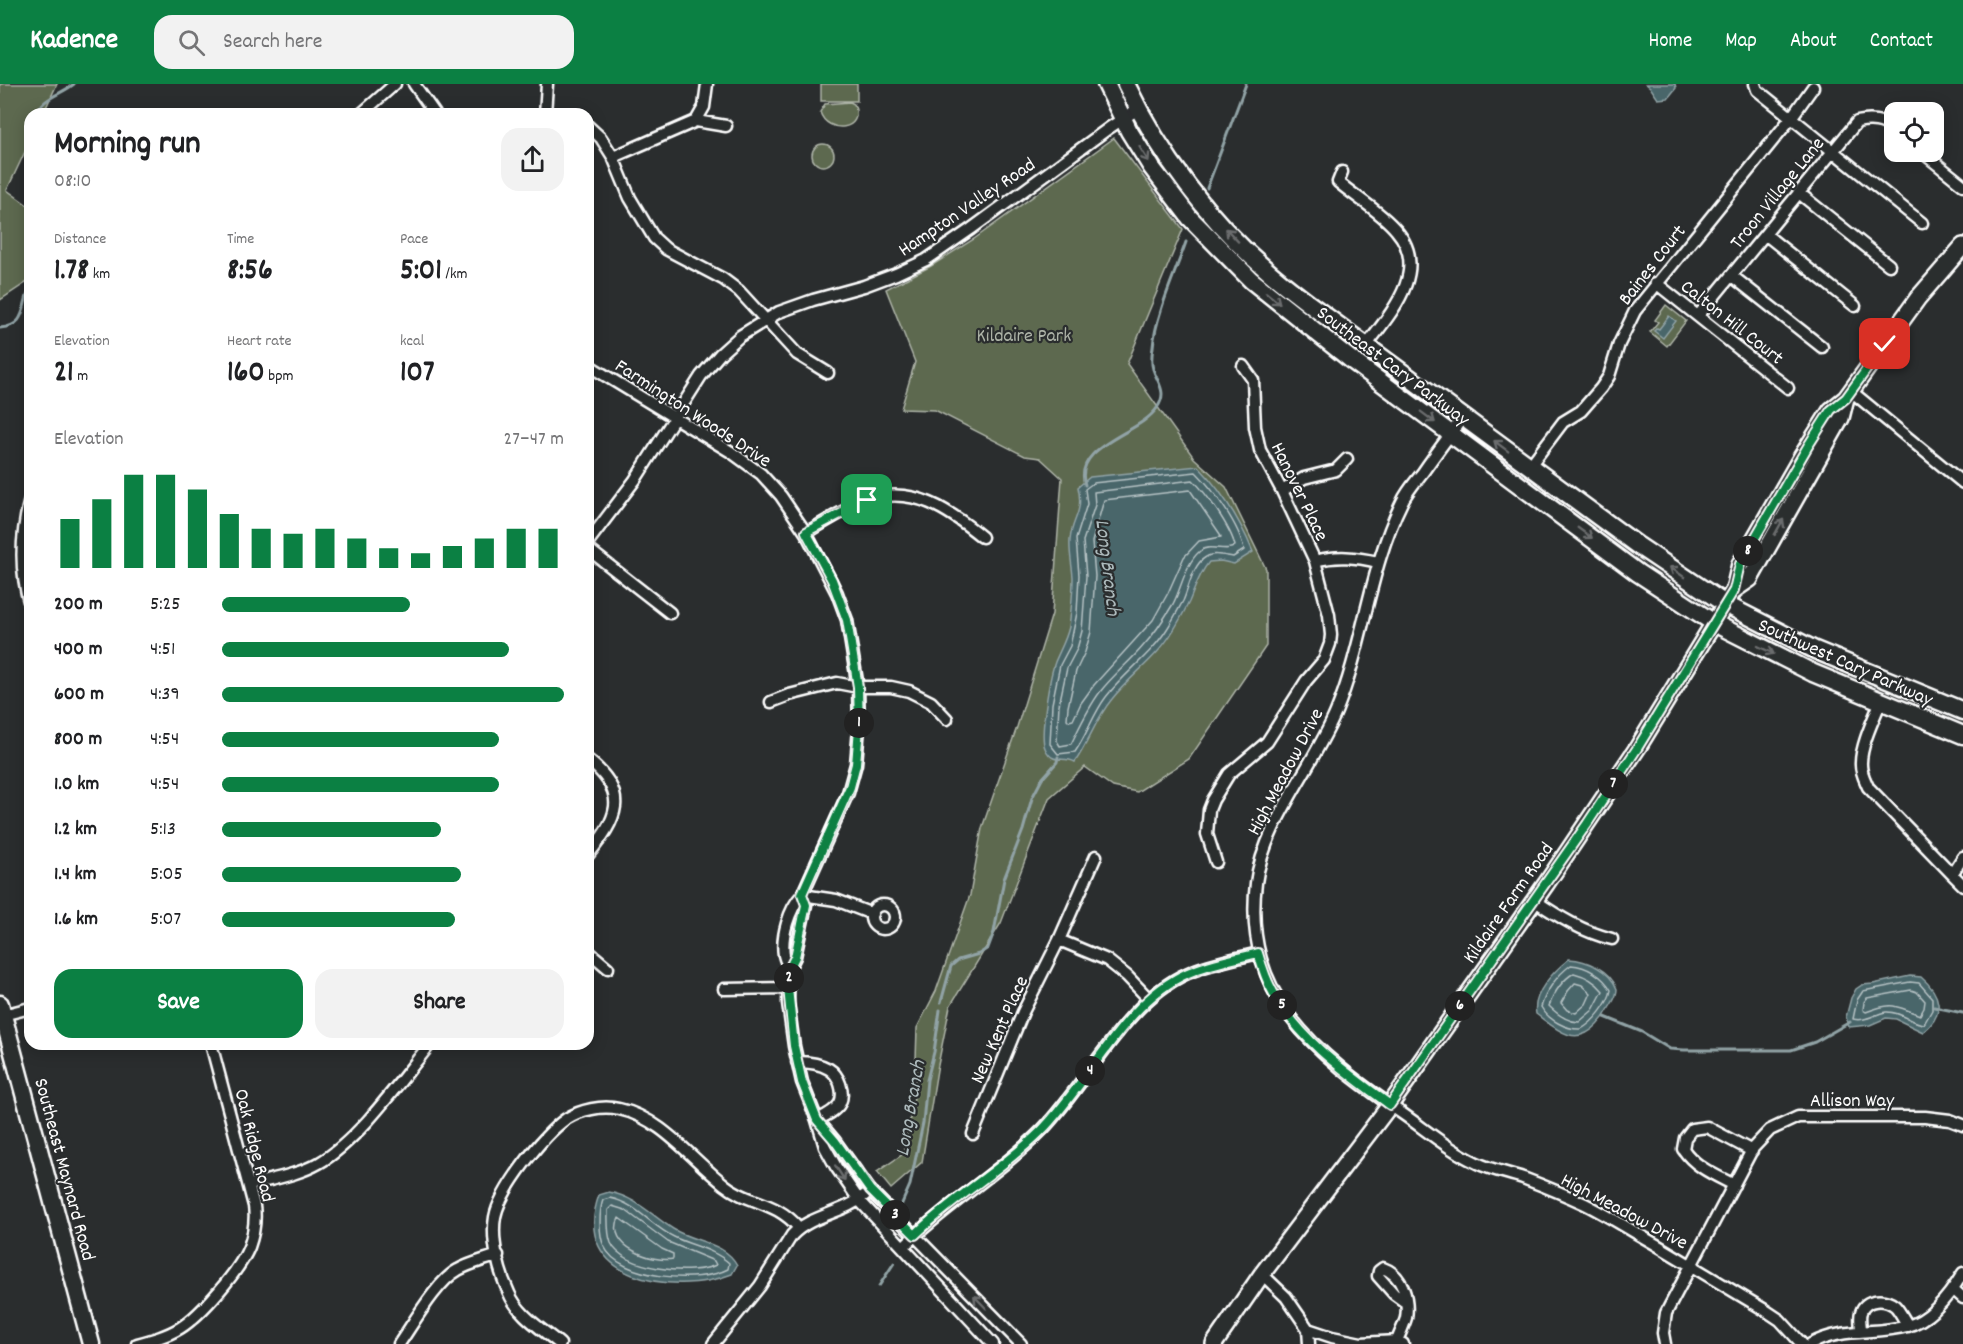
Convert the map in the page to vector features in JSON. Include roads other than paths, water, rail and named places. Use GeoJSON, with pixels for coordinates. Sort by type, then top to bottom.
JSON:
{"type":"FeatureCollection","features":[{"type":"Feature","properties":{"kind":"main road","name":"Southeast Cary Parkway"},"geometry":{"type":"LineString","coordinates":[[1106,84],[1123,119],[1165,186],[1190,218],[1231,261],[1300,320],[1451,434],[1638,573],[1714,623]]}},
{"type":"Feature","properties":{"kind":"main road","name":"Southeast Cary Parkway"},"geometry":{"type":"LineString","coordinates":[[1126,84],[1138,109],[1181,177],[1239,244],[1268,272],[1637,545],[1729,597]]}},
{"type":"Feature","properties":{"kind":"main road","name":"Kildaire Farm Road"},"geometry":{"type":"LineString","coordinates":[[1214,1344],[1262,1274],[1390,1105],[1638,747],[1729,597],[1740,564],[1831,410],[1849,394],[1918,298],[1963,246]]}},
{"type":"Feature","properties":{"kind":"main road","name":"Southwest Cary Parkway"},"geometry":{"type":"LineString","coordinates":[[1729,597],[1815,650],[1963,711]]}},
{"type":"Feature","properties":{"kind":"main road","name":"Southwest Cary Parkway"},"geometry":{"type":"LineString","coordinates":[[1714,623],[1814,673],[1963,735]]}},
{"type":"Feature","properties":{"kind":"main road","name":"Southeast Maynard Road"},"geometry":{"type":"LineString","coordinates":[[2,1010],[91,1344]]}},
{"type":"Feature","properties":{"kind":"street"},"geometry":{"type":"LineString","coordinates":[[368,108],[395,84]]}},
{"type":"Feature","properties":{"kind":"street"},"geometry":{"type":"LineString","coordinates":[[414,84],[431,108]]}},
{"type":"Feature","properties":{"kind":"street"},"geometry":{"type":"LineString","coordinates":[[545,108],[547,84]]}},
{"type":"Feature","properties":{"kind":"street"},"geometry":{"type":"LineString","coordinates":[[613,157],[696,120],[704,107],[707,84]]}},
{"type":"Feature","properties":{"kind":"street"},"geometry":{"type":"LineString","coordinates":[[1755,84],[1757,90],[1832,153],[1922,223]]}},
{"type":"Feature","properties":{"kind":"street","name":"Baines Court"},"geometry":{"type":"LineString","coordinates":[[1529,466],[1563,422],[1581,411],[1602,388],[1609,376],[1630,319],[1656,283],[1791,118],[1813,87]]}},
{"type":"Feature","properties":{"kind":"street","name":"Hampton Valley Road"},"geometry":{"type":"LineString","coordinates":[[594,534],[635,480],[701,376],[740,336],[764,319],[779,312],[864,286],[926,260],[1138,109]]}},
{"type":"Feature","properties":{"kind":"street"},"geometry":{"type":"LineString","coordinates":[[696,120],[726,126]]}},
{"type":"Feature","properties":{"kind":"street","name":"Troon Village Lane"},"geometry":{"type":"LineString","coordinates":[[1698,316],[1857,123],[1873,120],[1884,123]]}},
{"type":"Feature","properties":{"kind":"street"},"geometry":{"type":"LineString","coordinates":[[594,132],[613,157],[630,198],[654,238],[666,249],[723,279],[740,291],[797,354],[828,373]]}},
{"type":"Feature","properties":{"kind":"street"},"geometry":{"type":"LineString","coordinates":[[1934,162],[1963,185]]}},
{"type":"Feature","properties":{"kind":"street"},"geometry":{"type":"LineString","coordinates":[[1342,172],[1338,182],[1396,229],[1407,247],[1409,266],[1404,292],[1366,345]]}},
{"type":"Feature","properties":{"kind":"street"},"geometry":{"type":"LineString","coordinates":[[1799,193],[1889,265]]}},
{"type":"Feature","properties":{"kind":"street"},"geometry":{"type":"LineString","coordinates":[[1765,234],[1855,306]]}},
{"type":"Feature","properties":{"kind":"street"},"geometry":{"type":"LineString","coordinates":[[1732,276],[1822,347]]}},
{"type":"Feature","properties":{"kind":"street","name":"Calton Hill Court"},"geometry":{"type":"LineString","coordinates":[[1656,283],[1788,388]]}},
{"type":"Feature","properties":{"kind":"street","name":"Hanover Place"},"geometry":{"type":"LineString","coordinates":[[1216,862],[1207,834],[1209,810],[1218,789],[1229,774],[1268,742],[1306,681],[1324,660],[1330,644],[1329,615],[1315,561],[1282,491],[1264,462],[1255,427],[1253,380],[1243,366]]}},
{"type":"Feature","properties":{"kind":"street","name":"Farmington Woods Drive"},"geometry":{"type":"LineString","coordinates":[[594,369],[731,452],[761,474],[781,496],[806,532],[832,580],[847,620],[858,687],[859,728],[854,775],[802,894],[795,902],[790,914],[784,944],[784,955],[789,969],[788,1003],[797,1062],[825,1147],[846,1183],[859,1200],[993,1344]]}},
{"type":"Feature","properties":{"kind":"street"},"geometry":{"type":"LineString","coordinates":[[1849,394],[1963,483]]}},
{"type":"Feature","properties":{"kind":"street","name":"High Meadow Drive"},"geometry":{"type":"LineString","coordinates":[[1463,417],[1403,498],[1387,534],[1378,562],[1361,630],[1337,709],[1314,757],[1277,821],[1262,854],[1254,899],[1258,953],[1274,994],[1300,1029],[1331,1060],[1390,1105],[1462,1155],[1479,1164],[1524,1178],[1586,1204],[1780,1320],[1802,1344]]}},
{"type":"Feature","properties":{"kind":"street"},"geometry":{"type":"LineString","coordinates":[[1282,491],[1304,478],[1336,470],[1347,459]]}},
{"type":"Feature","properties":{"kind":"street"},"geometry":{"type":"LineString","coordinates":[[806,532],[867,500],[891,496],[918,498],[939,506],[982,537]]}},
{"type":"Feature","properties":{"kind":"street"},"geometry":{"type":"LineString","coordinates":[[24,523],[22,556],[24,568]]}},
{"type":"Feature","properties":{"kind":"street"},"geometry":{"type":"LineString","coordinates":[[594,554],[670,613]]}},
{"type":"Feature","properties":{"kind":"street","name":"Hanover Place"},"geometry":{"type":"LineString","coordinates":[[1315,561],[1336,556],[1378,562]]}},
{"type":"Feature","properties":{"kind":"street"},"geometry":{"type":"LineString","coordinates":[[771,702],[837,683],[858,687],[891,687],[909,691],[931,702],[947,718]]}},
{"type":"Feature","properties":{"kind":"street"},"geometry":{"type":"LineString","coordinates":[[1881,701],[1862,750],[1861,768],[1864,779],[1868,787],[1963,885]]}},
{"type":"Feature","properties":{"kind":"street"},"geometry":{"type":"LineString","coordinates":[[594,765],[605,774],[610,783],[615,810],[610,826],[594,847]]}},
{"type":"Feature","properties":{"kind":"street","name":"New Kent Place"},"geometry":{"type":"LineString","coordinates":[[974,1134],[1023,1012],[1059,940],[1096,856]]}},
{"type":"Feature","properties":{"kind":"street"},"geometry":{"type":"LineString","coordinates":[[1952,873],[1962,859]]}},
{"type":"Feature","properties":{"kind":"street"},"geometry":{"type":"LineString","coordinates":[[802,894],[836,900],[872,914]]}},
{"type":"Feature","properties":{"kind":"street"},"geometry":{"type":"LineString","coordinates":[[1534,900],[1563,919],[1593,934],[1612,939]]}},
{"type":"Feature","properties":{"kind":"street"},"geometry":{"type":"LineString","coordinates":[[1059,940],[1083,948],[1107,960],[1149,998]]}},
{"type":"Feature","properties":{"kind":"street"},"geometry":{"type":"LineString","coordinates":[[903,1247],[938,1215],[1021,1150],[1042,1129],[1065,1104],[1133,1014],[1149,998],[1187,973],[1258,953]]}},
{"type":"Feature","properties":{"kind":"street"},"geometry":{"type":"LineString","coordinates":[[594,956],[609,968]]}},
{"type":"Feature","properties":{"kind":"street"},"geometry":{"type":"LineString","coordinates":[[724,989],[788,988]]}},
{"type":"Feature","properties":{"kind":"street"},"geometry":{"type":"LineString","coordinates":[[2,1010],[24,1008]]}},
{"type":"Feature","properties":{"kind":"street","name":"Oak Ridge Road"},"geometry":{"type":"LineString","coordinates":[[137,1344],[168,1334],[193,1319],[244,1257],[252,1237],[255,1217],[249,1185],[213,1050]]}},
{"type":"Feature","properties":{"kind":"street"},"geometry":{"type":"LineString","coordinates":[[249,1185],[298,1172],[329,1157],[364,1124],[425,1050]]}},
{"type":"Feature","properties":{"kind":"street"},"geometry":{"type":"LineString","coordinates":[[797,1062],[823,1065],[832,1070],[840,1081],[842,1092],[840,1103],[826,1116],[817,1120]]}},
{"type":"Feature","properties":{"kind":"street"},"geometry":{"type":"LineString","coordinates":[[560,1344],[525,1315],[512,1299],[505,1284],[495,1234],[496,1216],[503,1194],[556,1127],[568,1118],[600,1108],[616,1108],[634,1113],[648,1120],[725,1186],[771,1206],[792,1220],[799,1228]]}},
{"type":"Feature","properties":{"kind":"street","name":"Allison Way"},"geometry":{"type":"LineString","coordinates":[[1665,1344],[1663,1333],[1666,1313],[1752,1151],[1770,1130],[1798,1117],[1925,1117],[1950,1120],[1963,1125]]}},
{"type":"Feature","properties":{"kind":"street","name":"Farmington Woods Drive"},"geometry":{"type":"LineString","coordinates":[[817,1120],[870,1190],[1021,1344]]}},
{"type":"Feature","properties":{"kind":"street"},"geometry":{"type":"LineString","coordinates":[[1734,1185],[1690,1158],[1683,1149],[1685,1138],[1692,1129],[1707,1127],[1752,1151]]}},
{"type":"Feature","properties":{"kind":"street"},"geometry":{"type":"LineString","coordinates":[[713,1344],[760,1286],[792,1235],[799,1228],[806,1222],[859,1200],[870,1190]]}},
{"type":"Feature","properties":{"kind":"street"},"geometry":{"type":"LineString","coordinates":[[399,1344],[421,1311],[448,1278],[458,1270],[498,1255]]}},
{"type":"Feature","properties":{"kind":"street"},"geometry":{"type":"LineString","coordinates":[[1812,1344],[1823,1338],[1860,1331],[1908,1326],[1925,1318],[1953,1289],[1963,1273]]}},
{"type":"Feature","properties":{"kind":"street"},"geometry":{"type":"LineString","coordinates":[[1262,1274],[1286,1297],[1308,1329],[1309,1344]]}},
{"type":"Feature","properties":{"kind":"street"},"geometry":{"type":"LineString","coordinates":[[1953,1289],[1963,1298]]}},
{"type":"Feature","properties":{"kind":"street"},"geometry":{"type":"LineString","coordinates":[[1860,1331],[1861,1312],[1866,1304],[1875,1300],[1885,1301],[1895,1306],[1908,1326]]}},
{"type":"Feature","properties":{"kind":"street"},"geometry":{"type":"LineString","coordinates":[[1308,1329],[1360,1344],[1400,1342],[1406,1317],[1406,1302]]}},
{"type":"Feature","properties":{"kind":"water"},"geometry":{"type":"Polygon","coordinates":[[[1646,84],[1675,84],[1676,88],[1668,98],[1658,99],[1646,84]]]}},
{"type":"Feature","properties":{"kind":"water"},"geometry":{"type":"Polygon","coordinates":[[[1669,316],[1676,321],[1663,338],[1654,331],[1659,329],[1669,316]]]}},
{"type":"Feature","properties":{"kind":"water"},"geometry":{"type":"Polygon","coordinates":[[[1198,466],[1230,506],[1253,552],[1234,564],[1221,561],[1209,562],[1167,640],[1106,706],[1075,762],[1051,757],[1045,748],[1044,719],[1053,669],[1069,627],[1073,577],[1070,540],[1079,510],[1078,487],[1090,477],[1198,466]]]}},
{"type":"Feature","properties":{"kind":"water"},"geometry":{"type":"Polygon","coordinates":[[[1569,959],[1583,961],[1597,967],[1609,976],[1617,989],[1602,1020],[1589,1032],[1573,1036],[1558,1030],[1536,1014],[1537,998],[1545,983],[1569,959]]]}},
{"type":"Feature","properties":{"kind":"water"},"geometry":{"type":"Polygon","coordinates":[[[1910,976],[1921,977],[1928,984],[1938,1004],[1935,1018],[1923,1032],[1896,1019],[1886,1018],[1870,1025],[1849,1027],[1846,1017],[1856,989],[1862,985],[1910,976]]]}},
{"type":"Feature","properties":{"kind":"water"},"geometry":{"type":"Polygon","coordinates":[[[609,1192],[635,1202],[673,1229],[725,1252],[737,1265],[732,1274],[708,1281],[657,1282],[632,1275],[613,1263],[599,1246],[594,1224],[599,1195],[609,1192]]]}},
{"type":"Feature","properties":{"kind":"waterway"},"geometry":{"type":"LineString","coordinates":[[40,108],[47,100],[74,84]]}},
{"type":"Feature","properties":{"kind":"waterway","name":"Long Branch"},"geometry":{"type":"LineString","coordinates":[[1207,188],[1246,84]]}},
{"type":"Feature","properties":{"kind":"waterway","name":"Long Branch"},"geometry":{"type":"LineString","coordinates":[[1085,485],[1084,471],[1088,460],[1110,441],[1148,417],[1160,402],[1161,388],[1152,364],[1155,335],[1162,308],[1186,242]]}},
{"type":"Feature","properties":{"kind":"waterway"},"geometry":{"type":"LineString","coordinates":[[0,328],[15,324],[24,306]]}},
{"type":"Feature","properties":{"kind":"waterway","name":"Long Branch"},"geometry":{"type":"LineString","coordinates":[[941,1002],[951,966],[958,960],[979,954],[988,948],[994,932],[1004,879],[1023,830],[1032,798],[1042,779],[1057,762],[1058,757]]}},
{"type":"Feature","properties":{"kind":"waterway"},"geometry":{"type":"LineString","coordinates":[[1934,1007],[1963,1013]]}},
{"type":"Feature","properties":{"kind":"waterway","name":"Long Branch"},"geometry":{"type":"LineString","coordinates":[[900,1208],[910,1185],[923,1123],[927,1080],[940,1010]]}},
{"type":"Feature","properties":{"kind":"waterway"},"geometry":{"type":"LineString","coordinates":[[1605,1017],[1642,1032],[1670,1049],[1684,1050],[1791,1050],[1815,1042],[1850,1022]]}},
{"type":"Feature","properties":{"kind":"waterway","name":"Long Branch"},"geometry":{"type":"LineString","coordinates":[[879,1286],[894,1263]]}},
{"type":"Feature","properties":{"kind":"park label","name":"Kildaire Park"},"geometry":{"type":"Point","coordinates":[1024,334]}}]}
